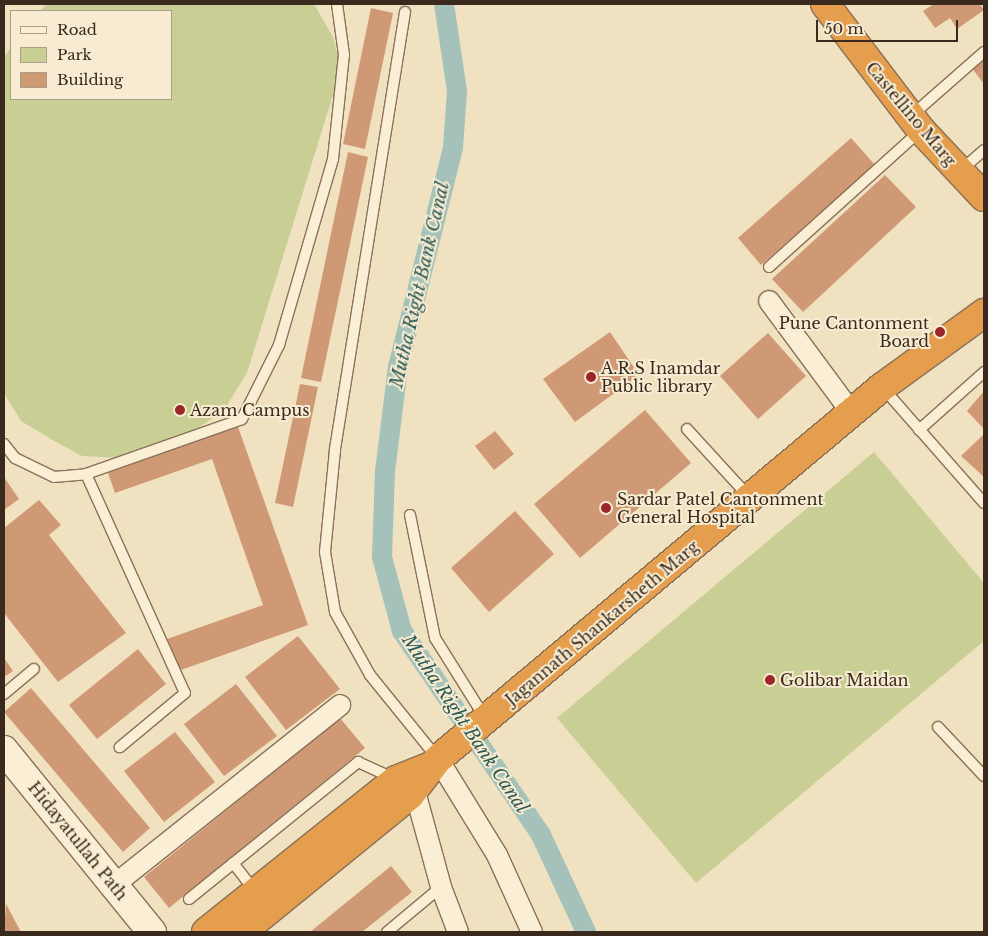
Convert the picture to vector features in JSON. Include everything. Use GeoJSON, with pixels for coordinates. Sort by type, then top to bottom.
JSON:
{"type":"FeatureCollection","features":[{"type":"Feature","properties":{"kind":"highway","name":"Castellino Marg"},"geometry":{"type":"LineString","coordinates":[[825,4],[916,123],[984,197]]}},
{"type":"Feature","properties":{"kind":"highway","name":"Jagannath Shankarsheth Marg"},"geometry":{"type":"LineString","coordinates":[[206,932],[255,892],[419,773],[751,499],[882,387],[974,321],[984,300]]}},
{"type":"Feature","properties":{"kind":"highway","name":"Jagannath Shankarsheth Marg"},"geometry":{"type":"LineString","coordinates":[[242,932],[410,795],[419,773]]}},
{"type":"Feature","properties":{"kind":"street"},"geometry":{"type":"LineString","coordinates":[[769,301],[852,413]]}},
{"type":"Feature","properties":{"kind":"street"},"geometry":{"type":"LineString","coordinates":[[114,885],[340,705]]}},
{"type":"Feature","properties":{"kind":"street","name":"Hidayatullah Path"},"geometry":{"type":"LineString","coordinates":[[4,750],[152,932]]}},
{"type":"Feature","properties":{"kind":"street"},"geometry":{"type":"LineString","coordinates":[[419,773],[441,887],[458,932]]}},
{"type":"Feature","properties":{"kind":"street"},"geometry":{"type":"LineString","coordinates":[[419,773],[497,855],[532,932]]}},
{"type":"Feature","properties":{"kind":"lane"},"geometry":{"type":"LineString","coordinates":[[4,444],[15,458],[54,477],[86,474],[242,419],[280,345],[333,159],[344,56],[337,4]]}},
{"type":"Feature","properties":{"kind":"lane"},"geometry":{"type":"LineString","coordinates":[[405,12],[335,450],[325,552],[336,612],[419,773]]}},
{"type":"Feature","properties":{"kind":"lane"},"geometry":{"type":"LineString","coordinates":[[768,267],[916,123],[984,52]]}},
{"type":"Feature","properties":{"kind":"lane"},"geometry":{"type":"LineString","coordinates":[[960,172],[984,150]]}},
{"type":"Feature","properties":{"kind":"lane"},"geometry":{"type":"LineString","coordinates":[[919,430],[984,372]]}},
{"type":"Feature","properties":{"kind":"lane"},"geometry":{"type":"LineString","coordinates":[[882,387],[984,503]]}},
{"type":"Feature","properties":{"kind":"lane"},"geometry":{"type":"LineString","coordinates":[[687,429],[751,499]]}},
{"type":"Feature","properties":{"kind":"lane"},"geometry":{"type":"LineString","coordinates":[[86,474],[185,692],[120,747]]}},
{"type":"Feature","properties":{"kind":"lane"},"geometry":{"type":"LineString","coordinates":[[410,514],[435,638],[495,711]]}},
{"type":"Feature","properties":{"kind":"lane"},"geometry":{"type":"LineString","coordinates":[[4,694],[34,669]]}},
{"type":"Feature","properties":{"kind":"lane"},"geometry":{"type":"LineString","coordinates":[[938,727],[984,776]]}},
{"type":"Feature","properties":{"kind":"lane"},"geometry":{"type":"LineString","coordinates":[[189,899],[358,762],[419,773]]}},
{"type":"Feature","properties":{"kind":"lane"},"geometry":{"type":"LineString","coordinates":[[233,863],[255,892]]}},
{"type":"Feature","properties":{"kind":"lane"},"geometry":{"type":"LineString","coordinates":[[387,932],[441,887]]}},
{"type":"Feature","properties":{"kind":"green space"},"geometry":{"type":"Polygon","coordinates":[[[47,4],[314,4],[333,37],[341,69],[247,373],[224,410],[197,429],[120,458],[82,456],[56,442],[21,421],[4,393],[4,57],[10,48],[10,100],[172,100],[172,10],[41,10],[47,4]]]}},
{"type":"Feature","properties":{"kind":"green space","name":"Golibar Maidan"},"geometry":{"type":"Polygon","coordinates":[[[874,452],[984,583],[984,641],[696,883],[557,718],[874,452]]]}},
{"type":"Feature","properties":{"kind":"building"},"geometry":{"type":"Polygon","coordinates":[[[934,4],[980,4],[984,10],[957,29],[950,18],[935,28],[923,11],[934,4]]]}},
{"type":"Feature","properties":{"kind":"building"},"geometry":{"type":"Polygon","coordinates":[[[371,8],[393,13],[365,149],[343,144],[371,8]]]}},
{"type":"Feature","properties":{"kind":"building"},"geometry":{"type":"Polygon","coordinates":[[[984,57],[984,84],[971,67],[984,57]]]}},
{"type":"Feature","properties":{"kind":"building"},"geometry":{"type":"Polygon","coordinates":[[[851,138],[875,165],[761,265],[738,238],[851,138]]]}},
{"type":"Feature","properties":{"kind":"building"},"geometry":{"type":"Polygon","coordinates":[[[348,152],[368,157],[321,382],[301,378],[348,152]]]}},
{"type":"Feature","properties":{"kind":"building"},"geometry":{"type":"Polygon","coordinates":[[[885,175],[916,207],[803,312],[772,279],[885,175]]]}},
{"type":"Feature","properties":{"kind":"building","name":"A.R.S Inamdar Public library"},"geometry":{"type":"Polygon","coordinates":[[[610,332],[639,375],[575,422],[543,379],[610,332]]]}},
{"type":"Feature","properties":{"kind":"building"},"geometry":{"type":"Polygon","coordinates":[[[768,333],[806,376],[758,419],[720,376],[768,333]]]}},
{"type":"Feature","properties":{"kind":"building"},"geometry":{"type":"Polygon","coordinates":[[[300,384],[318,387],[293,507],[275,503],[300,384]]]}},
{"type":"Feature","properties":{"kind":"building"},"geometry":{"type":"Polygon","coordinates":[[[984,391],[984,429],[967,411],[984,391]]]}},
{"type":"Feature","properties":{"kind":"building"},"geometry":{"type":"Polygon","coordinates":[[[645,410],[691,463],[580,558],[534,504],[645,410]]]}},
{"type":"Feature","properties":{"kind":"building"},"geometry":{"type":"Polygon","coordinates":[[[237,424],[308,625],[178,671],[167,639],[263,605],[212,459],[115,493],[107,470],[237,424]]]}},
{"type":"Feature","properties":{"kind":"building"},"geometry":{"type":"Polygon","coordinates":[[[495,431],[514,454],[494,470],[475,446],[495,431]]]}},
{"type":"Feature","properties":{"kind":"building"},"geometry":{"type":"Polygon","coordinates":[[[984,434],[984,477],[961,456],[984,434]]]}},
{"type":"Feature","properties":{"kind":"building"},"geometry":{"type":"Polygon","coordinates":[[[4,477],[19,499],[4,510],[4,477]]]}},
{"type":"Feature","properties":{"kind":"building"},"geometry":{"type":"Polygon","coordinates":[[[39,500],[61,525],[49,535],[126,633],[58,682],[4,613],[4,528],[39,500]]]}},
{"type":"Feature","properties":{"kind":"building"},"geometry":{"type":"Polygon","coordinates":[[[515,511],[554,554],[489,612],[451,568],[515,511]]]}},
{"type":"Feature","properties":{"kind":"building"},"geometry":{"type":"Polygon","coordinates":[[[298,636],[340,689],[286,730],[245,677],[298,636]]]}},
{"type":"Feature","properties":{"kind":"building"},"geometry":{"type":"Polygon","coordinates":[[[138,649],[166,684],[97,739],[69,705],[138,649]]]}},
{"type":"Feature","properties":{"kind":"building"},"geometry":{"type":"Polygon","coordinates":[[[4,658],[13,671],[4,677],[4,658]]]}},
{"type":"Feature","properties":{"kind":"building"},"geometry":{"type":"Polygon","coordinates":[[[236,684],[277,736],[224,776],[184,724],[236,684]]]}},
{"type":"Feature","properties":{"kind":"building"},"geometry":{"type":"Polygon","coordinates":[[[31,688],[150,828],[123,852],[4,712],[31,688]]]}},
{"type":"Feature","properties":{"kind":"building"},"geometry":{"type":"Polygon","coordinates":[[[340,718],[365,748],[169,908],[144,877],[340,718]]]}},
{"type":"Feature","properties":{"kind":"building"},"geometry":{"type":"Polygon","coordinates":[[[175,732],[215,782],[164,822],[124,771],[175,732]]]}},
{"type":"Feature","properties":{"kind":"building"},"geometry":{"type":"Polygon","coordinates":[[[391,866],[412,892],[362,932],[310,932],[391,866]]]}},
{"type":"Feature","properties":{"kind":"building"},"geometry":{"type":"Polygon","coordinates":[[[6,904],[21,932],[4,932],[6,904]]]}},
{"type":"Feature","properties":{"kind":"waterway","name":"Mutha Right Bank Canal"},"geometry":{"type":"LineString","coordinates":[[444,4],[457,91],[453,148],[398,367],[385,471],[382,557],[402,631],[541,835],[586,932]]}},
{"type":"Feature","properties":{"kind":"place","name":"Pune Cantonment Board"},"geometry":{"type":"Point","coordinates":[940,332]}},
{"type":"Feature","properties":{"kind":"place","name":"A.R.S Inamdar Public library"},"geometry":{"type":"Point","coordinates":[591,377]}},
{"type":"Feature","properties":{"kind":"place","name":"Azam Campus"},"geometry":{"type":"Point","coordinates":[180,410]}},
{"type":"Feature","properties":{"kind":"place","name":"Sardar Patel Cantonment General Hospital"},"geometry":{"type":"Point","coordinates":[606,508]}},
{"type":"Feature","properties":{"kind":"place","name":"Golibar Maidan"},"geometry":{"type":"Point","coordinates":[770,680]}}]}
